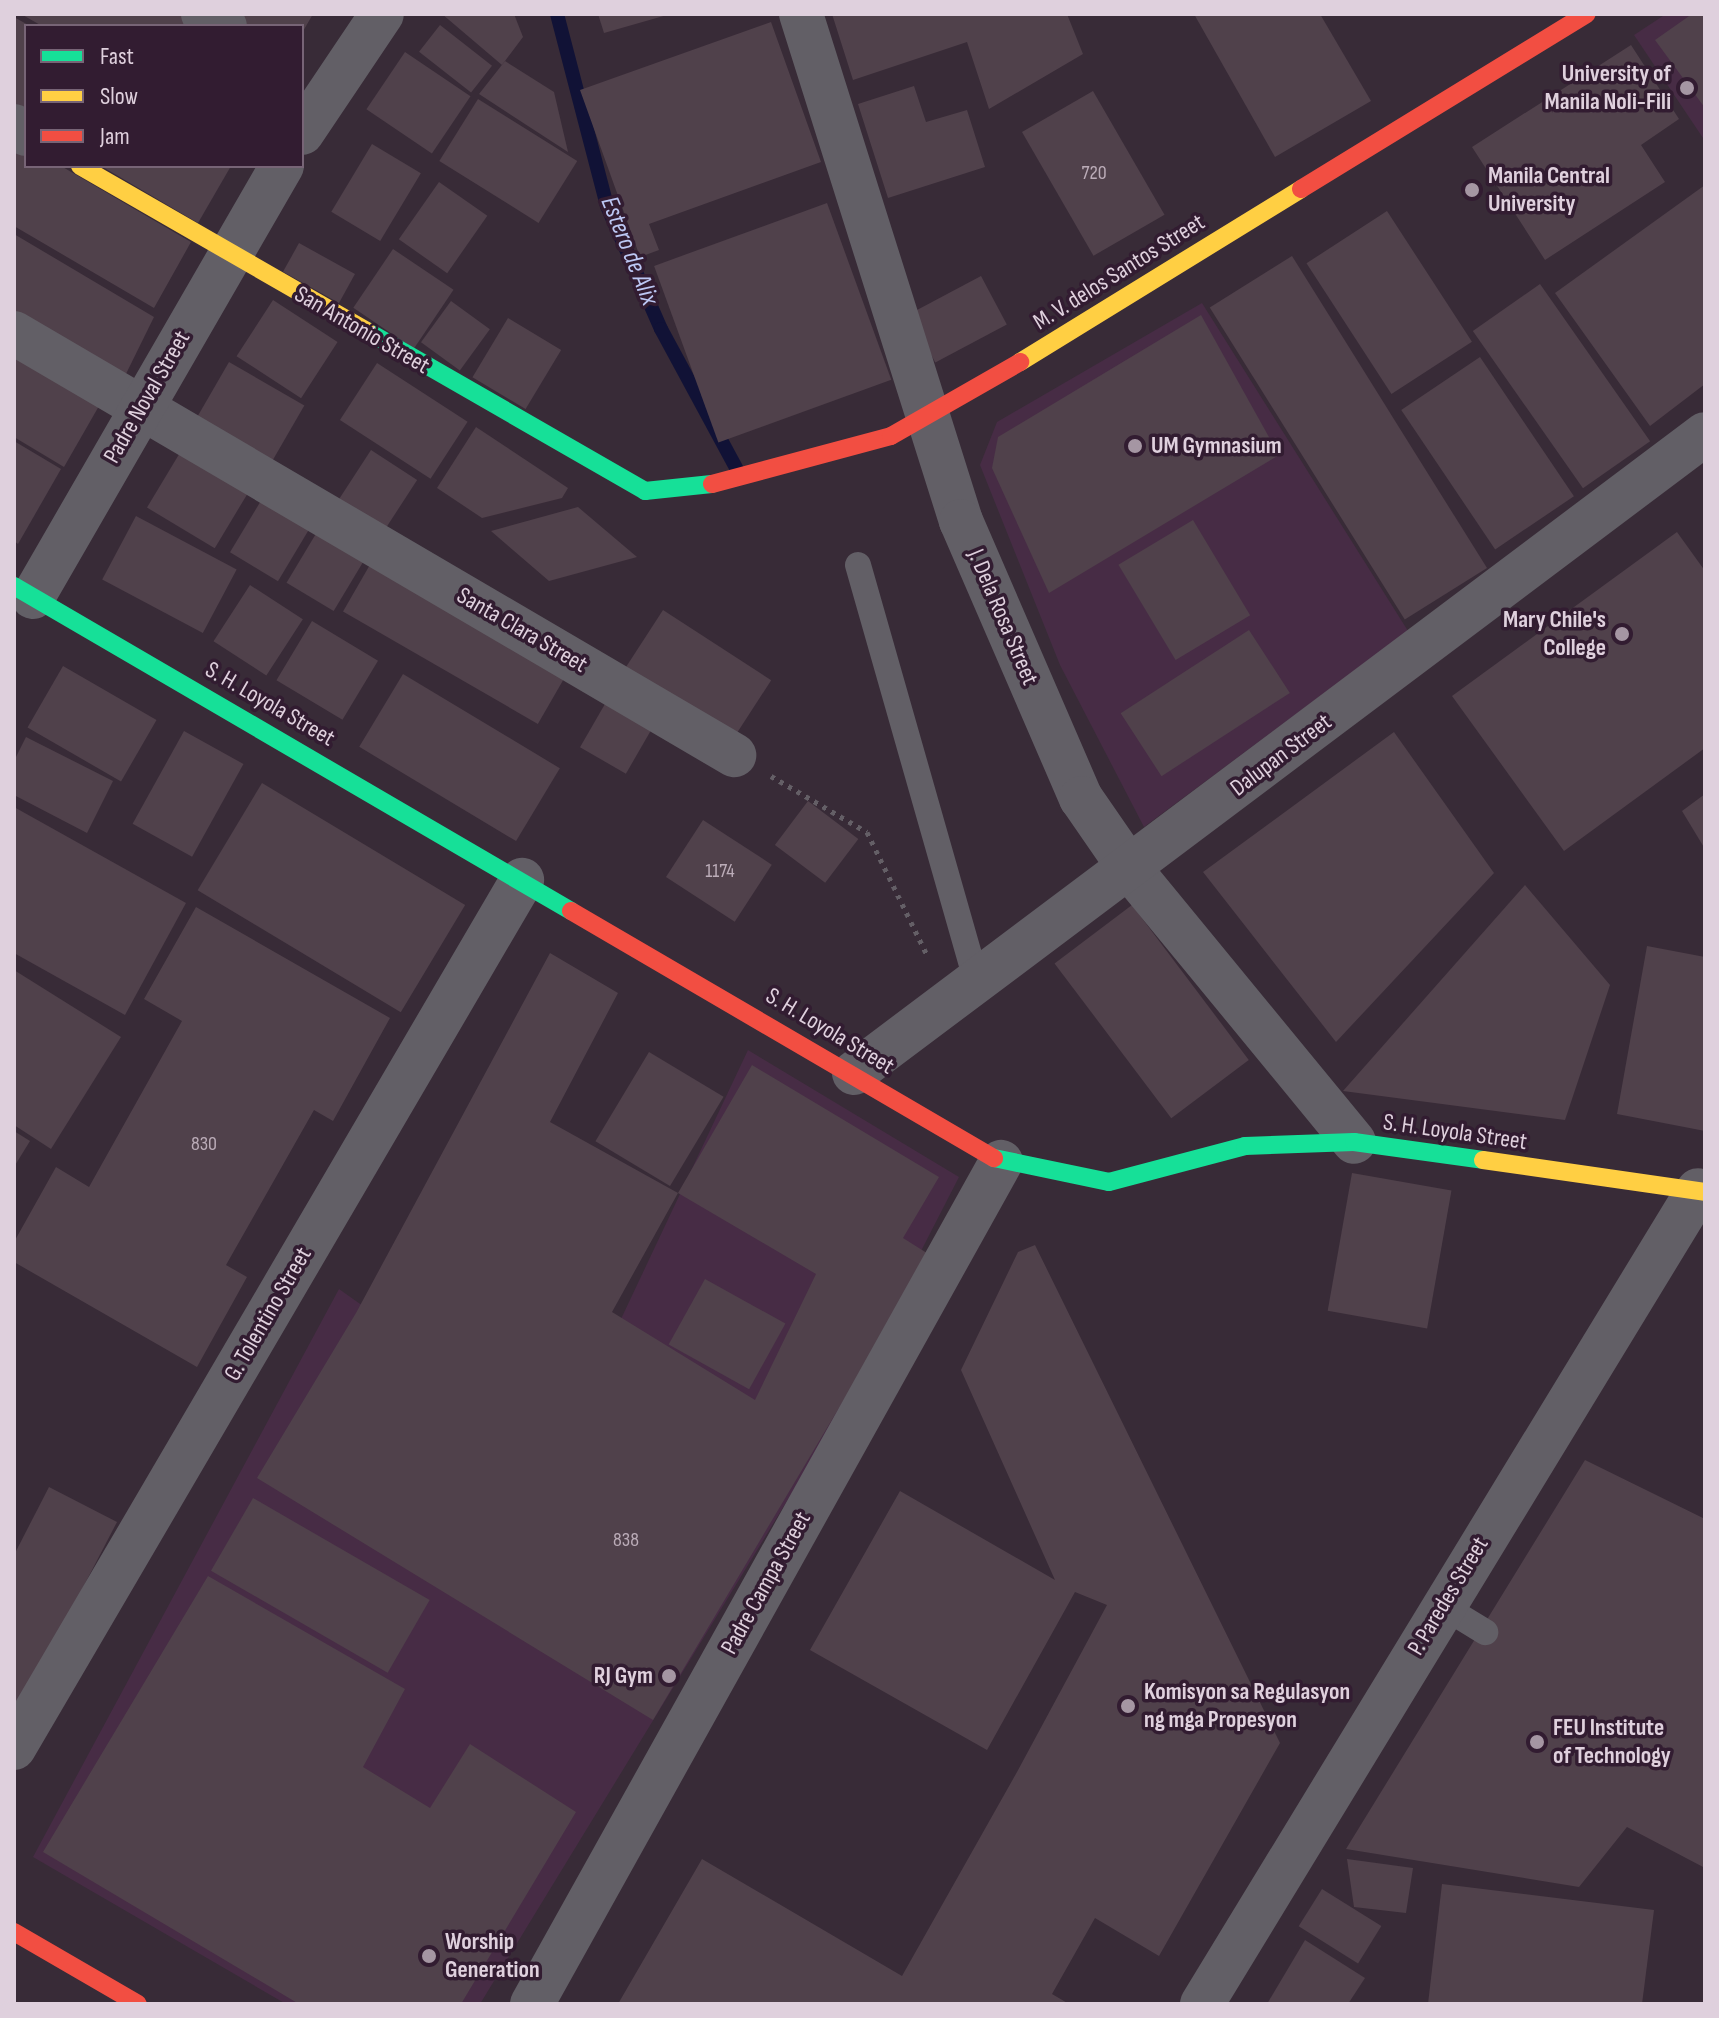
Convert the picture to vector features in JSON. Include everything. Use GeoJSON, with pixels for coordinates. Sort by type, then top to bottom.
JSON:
{"type":"FeatureCollection","features":[{"type":"Feature","properties":{"kind":"street"},"geometry":{"type":"LineString","coordinates":[[203,14],[221,24]]}},
{"type":"Feature","properties":{"kind":"street"},"geometry":{"type":"LineString","coordinates":[[304,125],[316,77],[382,14]]}},
{"type":"Feature","properties":{"kind":"street","name":"J. Dela Rosa Street"},"geometry":{"type":"LineString","coordinates":[[801,14],[925,420],[1081,798],[1130,869],[1354,1142]]}},
{"type":"Feature","properties":{"kind":"street","name":"M. V. delos Santos Street"},"geometry":{"type":"LineString","coordinates":[[645,491],[736,480],[925,420],[1580,16]]}},
{"type":"Feature","properties":{"kind":"street","name":"San Antonio Street"},"geometry":{"type":"LineString","coordinates":[[83,168],[645,491]]}},
{"type":"Feature","properties":{"kind":"street","name":"Padre Noval Street"},"geometry":{"type":"LineString","coordinates":[[22,601],[281,168]]}},
{"type":"Feature","properties":{"kind":"street","name":"Santa Clara Street"},"geometry":{"type":"LineString","coordinates":[[14,333],[734,755]]}},
{"type":"Feature","properties":{"kind":"street","name":"Dalupan Street"},"geometry":{"type":"LineString","coordinates":[[854,1073],[1130,869],[1705,434]]}},
{"type":"Feature","properties":{"kind":"street","name":"S. H. Loyola Street"},"geometry":{"type":"LineString","coordinates":[[22,601],[522,880],[1001,1162],[1109,1182],[1245,1146],[1354,1142],[1702,1191]]}},
{"type":"Feature","properties":{"kind":"street","name":"G. Tolentino Street"},"geometry":{"type":"LineString","coordinates":[[14,1748],[522,880]]}},
{"type":"Feature","properties":{"kind":"street","name":"Padre Campa Street"},"geometry":{"type":"LineString","coordinates":[[532,2004],[1001,1162]]}},
{"type":"Feature","properties":{"kind":"street","name":"P. Paredes Street"},"geometry":{"type":"LineString","coordinates":[[1202,2004],[1441,1605],[1702,1191]]}},
{"type":"Feature","properties":{"kind":"street"},"geometry":{"type":"LineString","coordinates":[[14,1932],[138,2004]]}},
{"type":"Feature","properties":{"kind":"lane"},"geometry":{"type":"LineString","coordinates":[[858,565],[938,825],[959,940],[963,991]]}},
{"type":"Feature","properties":{"kind":"lane"},"geometry":{"type":"LineString","coordinates":[[1441,1605],[1485,1632]]}},
{"type":"Feature","properties":{"kind":"path"},"geometry":{"type":"LineString","coordinates":[[734,755],[867,832],[963,991]]}},
{"type":"Feature","properties":{"kind":"shaded area","name":"University of Manila Noli-Fili"},"geometry":{"type":"Polygon","coordinates":[[[1666,14],[1705,14],[1705,141],[1634,35],[1666,14]]]}},
{"type":"Feature","properties":{"kind":"shaded area"},"geometry":{"type":"Polygon","coordinates":[[[1202,303],[1408,631],[1144,827],[1060,665],[980,465],[997,422],[1202,303]]]}},
{"type":"Feature","properties":{"kind":"shaded area"},"geometry":{"type":"Polygon","coordinates":[[[748,1050],[959,1177],[823,1442],[480,2004],[286,2004],[33,1857],[339,1289],[561,1446],[748,1050]]]}},
{"type":"Feature","properties":{"kind":"building"},"geometry":{"type":"Polygon","coordinates":[[[21,14],[191,14],[208,24],[38,24],[21,14]]]}},
{"type":"Feature","properties":{"kind":"building"},"geometry":{"type":"Polygon","coordinates":[[[227,14],[313,14],[304,30],[304,24],[244,24],[227,14]]]}},
{"type":"Feature","properties":{"kind":"building"},"geometry":{"type":"Polygon","coordinates":[[[442,14],[514,14],[523,37],[502,65],[442,14]]]}},
{"type":"Feature","properties":{"kind":"building"},"geometry":{"type":"Polygon","coordinates":[[[598,14],[667,14],[667,15],[604,33],[598,14]]]}},
{"type":"Feature","properties":{"kind":"building"},"geometry":{"type":"Polygon","coordinates":[[[832,14],[1067,14],[1083,54],[989,109],[967,42],[853,80],[832,14]]]}},
{"type":"Feature","properties":{"kind":"building"},"geometry":{"type":"Polygon","coordinates":[[[1194,14],[1320,14],[1371,101],[1275,157],[1194,14]]]}},
{"type":"Feature","properties":{"kind":"building"},"geometry":{"type":"Polygon","coordinates":[[[1692,14],[1705,14],[1705,108],[1655,40],[1692,14]]]}},
{"type":"Feature","properties":{"kind":"building"},"geometry":{"type":"Polygon","coordinates":[[[14,17],[26,24],[24,24],[24,121],[14,115],[14,17]]]}},
{"type":"Feature","properties":{"kind":"building"},"geometry":{"type":"Polygon","coordinates":[[[771,22],[821,162],[649,224],[659,250],[640,257],[580,90],[771,22]]]}},
{"type":"Feature","properties":{"kind":"building"},"geometry":{"type":"Polygon","coordinates":[[[440,25],[492,66],[471,92],[419,52],[440,25]]]}},
{"type":"Feature","properties":{"kind":"building"},"geometry":{"type":"Polygon","coordinates":[[[1631,45],[1679,119],[1641,145],[1665,182],[1545,260],[1472,147],[1631,45]]]}},
{"type":"Feature","properties":{"kind":"building"},"geometry":{"type":"Polygon","coordinates":[[[405,52],[470,96],[432,153],[366,109],[405,52]]]}},
{"type":"Feature","properties":{"kind":"building"},"geometry":{"type":"Polygon","coordinates":[[[505,61],[554,92],[568,152],[479,94],[505,61]]]}},
{"type":"Feature","properties":{"kind":"building"},"geometry":{"type":"Polygon","coordinates":[[[914,86],[926,122],[967,110],[985,167],[888,198],[858,104],[914,86]]]}},
{"type":"Feature","properties":{"kind":"building"},"geometry":{"type":"Polygon","coordinates":[[[1093,91],[1164,215],[1093,256],[1022,132],[1093,91]]]}},
{"type":"Feature","properties":{"kind":"building"},"geometry":{"type":"Polygon","coordinates":[[[478,99],[577,161],[539,223],[439,161],[478,99]]]}},
{"type":"Feature","properties":{"kind":"building"},"geometry":{"type":"Polygon","coordinates":[[[14,138],[24,144],[24,168],[64,168],[191,242],[154,308],[14,226],[14,138]]]}},
{"type":"Feature","properties":{"kind":"building"},"geometry":{"type":"Polygon","coordinates":[[[372,144],[421,173],[380,241],[331,212],[372,144]]]}},
{"type":"Feature","properties":{"kind":"building"},"geometry":{"type":"Polygon","coordinates":[[[104,168],[230,168],[198,223],[104,168]]]}},
{"type":"Feature","properties":{"kind":"building"},"geometry":{"type":"Polygon","coordinates":[[[439,182],[487,216],[447,273],[399,239],[439,182]]]}},
{"type":"Feature","properties":{"kind":"building"},"geometry":{"type":"Polygon","coordinates":[[[1705,185],[1705,384],[1650,426],[1555,293],[1705,185]]]}},
{"type":"Feature","properties":{"kind":"building"},"geometry":{"type":"Polygon","coordinates":[[[827,203],[891,380],[718,443],[654,266],[827,203]]]}},
{"type":"Feature","properties":{"kind":"building"},"geometry":{"type":"Polygon","coordinates":[[[1387,211],[1472,342],[1391,394],[1306,263],[1387,211]]]}},
{"type":"Feature","properties":{"kind":"building"},"geometry":{"type":"Polygon","coordinates":[[[14,234],[154,317],[122,382],[14,319],[14,234]]]}},
{"type":"Feature","properties":{"kind":"building"},"geometry":{"type":"Polygon","coordinates":[[[299,243],[355,274],[339,303],[283,272],[299,243]]]}},
{"type":"Feature","properties":{"kind":"building"},"geometry":{"type":"Polygon","coordinates":[[[393,249],[454,290],[414,349],[353,308],[393,249]]]}},
{"type":"Feature","properties":{"kind":"building"},"geometry":{"type":"Polygon","coordinates":[[[1292,256],[1487,568],[1405,619],[1210,307],[1292,256]]]}},
{"type":"Feature","properties":{"kind":"building"},"geometry":{"type":"Polygon","coordinates":[[[981,276],[1007,325],[935,363],[909,314],[981,276]]]}},
{"type":"Feature","properties":{"kind":"building"},"geometry":{"type":"Polygon","coordinates":[[[1540,284],[1650,441],[1583,488],[1473,331],[1540,284]]]}},
{"type":"Feature","properties":{"kind":"building"},"geometry":{"type":"Polygon","coordinates":[[[273,300],[338,342],[301,398],[237,356],[273,300]]]}},
{"type":"Feature","properties":{"kind":"building"},"geometry":{"type":"Polygon","coordinates":[[[451,301],[490,329],[460,370],[421,342],[451,301]]]}},
{"type":"Feature","properties":{"kind":"building","name":"UM Gymnasium"},"geometry":{"type":"Polygon","coordinates":[[[1201,315],[1279,455],[1049,593],[992,468],[998,437],[1201,315]]]}},
{"type":"Feature","properties":{"kind":"building"},"geometry":{"type":"Polygon","coordinates":[[[508,318],[561,350],[526,409],[472,377],[508,318]]]}},
{"type":"Feature","properties":{"kind":"building"},"geometry":{"type":"Polygon","coordinates":[[[14,338],[107,392],[64,467],[14,437],[14,338]]]}},
{"type":"Feature","properties":{"kind":"building"},"geometry":{"type":"Polygon","coordinates":[[[1480,357],[1574,496],[1495,549],[1401,410],[1480,357]]]}},
{"type":"Feature","properties":{"kind":"building"},"geometry":{"type":"Polygon","coordinates":[[[229,362],[304,405],[269,466],[194,423],[229,362]]]}},
{"type":"Feature","properties":{"kind":"building"},"geometry":{"type":"Polygon","coordinates":[[[377,363],[468,422],[431,479],[340,420],[377,363]]]}},
{"type":"Feature","properties":{"kind":"building"},"geometry":{"type":"Polygon","coordinates":[[[476,427],[568,488],[562,498],[482,518],[437,488],[476,427]]]}},
{"type":"Feature","properties":{"kind":"building"},"geometry":{"type":"Polygon","coordinates":[[[14,441],[61,469],[18,544],[14,541],[14,441]]]}},
{"type":"Feature","properties":{"kind":"building"},"geometry":{"type":"Polygon","coordinates":[[[371,450],[417,480],[383,533],[337,503],[371,450]]]}},
{"type":"Feature","properties":{"kind":"building"},"geometry":{"type":"Polygon","coordinates":[[[181,451],[249,492],[215,548],[147,508],[181,451]]]}},
{"type":"Feature","properties":{"kind":"building"},"geometry":{"type":"Polygon","coordinates":[[[265,494],[313,523],[278,581],[230,552],[265,494]]]}},
{"type":"Feature","properties":{"kind":"building"},"geometry":{"type":"Polygon","coordinates":[[[578,507],[637,557],[549,581],[491,531],[578,507]]]}},
{"type":"Feature","properties":{"kind":"building"},"geometry":{"type":"Polygon","coordinates":[[[136,516],[237,570],[203,633],[102,580],[136,516]]]}},
{"type":"Feature","properties":{"kind":"building"},"geometry":{"type":"Polygon","coordinates":[[[1193,520],[1250,615],[1176,660],[1118,565],[1193,520]]]}},
{"type":"Feature","properties":{"kind":"building"},"geometry":{"type":"Polygon","coordinates":[[[320,527],[367,555],[334,611],[287,583],[320,527]]]}},
{"type":"Feature","properties":{"kind":"building","name":"Mary Chile's College"},"geometry":{"type":"Polygon","coordinates":[[[1677,532],[1705,571],[1705,748],[1564,851],[1452,696],[1677,532]]]}},
{"type":"Feature","properties":{"kind":"building"},"geometry":{"type":"Polygon","coordinates":[[[375,556],[570,668],[538,724],[343,611],[375,556]]]}},
{"type":"Feature","properties":{"kind":"building"},"geometry":{"type":"Polygon","coordinates":[[[250,585],[303,619],[266,676],[214,641],[250,585]]]}},
{"type":"Feature","properties":{"kind":"building"},"geometry":{"type":"Polygon","coordinates":[[[663,610],[771,680],[733,739],[625,669],[663,610]]]}},
{"type":"Feature","properties":{"kind":"building"},"geometry":{"type":"Polygon","coordinates":[[[312,621],[378,661],[342,720],[276,680],[312,621]]]}},
{"type":"Feature","properties":{"kind":"building"},"geometry":{"type":"Polygon","coordinates":[[[1249,630],[1290,693],[1162,776],[1121,713],[1249,630]]]}},
{"type":"Feature","properties":{"kind":"building"},"geometry":{"type":"Polygon","coordinates":[[[63,666],[157,720],[121,781],[28,727],[63,666]]]}},
{"type":"Feature","properties":{"kind":"building"},"geometry":{"type":"Polygon","coordinates":[[[403,674],[560,768],[516,841],[359,747],[403,674]]]}},
{"type":"Feature","properties":{"kind":"building"},"geometry":{"type":"Polygon","coordinates":[[[609,697],[655,724],[626,774],[580,747],[609,697]]]}},
{"type":"Feature","properties":{"kind":"building"},"geometry":{"type":"Polygon","coordinates":[[[184,731],[243,764],[192,857],[133,824],[184,731]]]}},
{"type":"Feature","properties":{"kind":"building"},"geometry":{"type":"Polygon","coordinates":[[[1394,732],[1494,873],[1336,1042],[1203,872],[1394,732]]]}},
{"type":"Feature","properties":{"kind":"building"},"geometry":{"type":"Polygon","coordinates":[[[26,737],[113,781],[87,833],[14,795],[14,761],[26,737]]]}},
{"type":"Feature","properties":{"kind":"building"},"geometry":{"type":"Polygon","coordinates":[[[262,783],[465,905],[401,1012],[198,890],[262,783]]]}},
{"type":"Feature","properties":{"kind":"building"},"geometry":{"type":"Polygon","coordinates":[[[1705,794],[1705,849],[1682,811],[1705,794]]]}},
{"type":"Feature","properties":{"kind":"building"},"geometry":{"type":"Polygon","coordinates":[[[808,801],[858,839],[825,883],[775,845],[808,801]]]}},
{"type":"Feature","properties":{"kind":"building"},"geometry":{"type":"Polygon","coordinates":[[[14,807],[186,903],[125,1015],[14,953],[14,807]]]}},
{"type":"Feature","properties":{"kind":"building"},"geometry":{"type":"Polygon","coordinates":[[[703,820],[772,865],[735,922],[666,877],[703,820]]]}},
{"type":"Feature","properties":{"kind":"building"},"geometry":{"type":"Polygon","coordinates":[[[1525,885],[1610,985],[1565,1120],[1343,1091],[1525,885]]]}},
{"type":"Feature","properties":{"kind":"building"},"geometry":{"type":"Polygon","coordinates":[[[1132,905],[1249,1060],[1171,1118],[1055,963],[1132,905]]]}},
{"type":"Feature","properties":{"kind":"building"},"geometry":{"type":"Polygon","coordinates":[[[196,907],[390,1018],[333,1121],[314,1110],[226,1265],[247,1277],[197,1367],[14,1262],[14,1242],[56,1167],[89,1187],[182,1021],[144,999],[196,907]]]}},
{"type":"Feature","properties":{"kind":"building"},"geometry":{"type":"Polygon","coordinates":[[[1647,946],[1705,957],[1705,1131],[1617,1114],[1647,946]]]}},
{"type":"Feature","properties":{"kind":"building"},"geometry":{"type":"Polygon","coordinates":[[[550,953],[618,993],[550,1122],[678,1193],[752,1065],[939,1177],[903,1238],[930,1255],[653,1720],[257,1478],[356,1313],[550,953]],[[678,1193],[612,1312],[755,1400],[816,1274],[678,1193]]]}},
{"type":"Feature","properties":{"kind":"building"},"geometry":{"type":"Polygon","coordinates":[[[14,970],[121,1037],[51,1149],[14,1125],[14,970]]]}},
{"type":"Feature","properties":{"kind":"building"},"geometry":{"type":"Polygon","coordinates":[[[649,1052],[724,1097],[670,1186],[595,1141],[649,1052]]]}},
{"type":"Feature","properties":{"kind":"building"},"geometry":{"type":"Polygon","coordinates":[[[14,1131],[30,1141],[14,1167],[14,1131]]]}},
{"type":"Feature","properties":{"kind":"building"},"geometry":{"type":"Polygon","coordinates":[[[1352,1173],[1451,1191],[1427,1328],[1328,1311],[1352,1173]]]}},
{"type":"Feature","properties":{"kind":"building"},"geometry":{"type":"Polygon","coordinates":[[[1035,1245],[1280,1743],[1159,1956],[1095,1918],[1052,1994],[1069,2004],[618,2004],[702,1859],[902,1976],[1017,1772],[1107,1605],[1075,1592],[987,1750],[810,1650],[900,1491],[1055,1580],[961,1370],[1018,1252],[1035,1245]]]}},
{"type":"Feature","properties":{"kind":"building"},"geometry":{"type":"Polygon","coordinates":[[[705,1279],[785,1324],[749,1389],[669,1345],[705,1279]]]}},
{"type":"Feature","properties":{"kind":"building"},"geometry":{"type":"Polygon","coordinates":[[[1585,1460],[1705,1519],[1705,1868],[1627,1827],[1579,1887],[1346,1849],[1585,1460]]]}},
{"type":"Feature","properties":{"kind":"building"},"geometry":{"type":"Polygon","coordinates":[[[49,1487],[117,1522],[14,1720],[14,1555],[49,1487]]]}},
{"type":"Feature","properties":{"kind":"building"},"geometry":{"type":"Polygon","coordinates":[[[253,1498],[430,1600],[388,1673],[211,1571],[253,1498]]]}},
{"type":"Feature","properties":{"kind":"building"},"geometry":{"type":"Polygon","coordinates":[[[208,1576],[405,1689],[363,1767],[430,1808],[470,1744],[576,1812],[461,2004],[299,2004],[43,1852],[208,1576]]]}},
{"type":"Feature","properties":{"kind":"building"},"geometry":{"type":"Polygon","coordinates":[[[1347,1859],[1413,1868],[1406,1913],[1354,1907],[1347,1859]]]}},
{"type":"Feature","properties":{"kind":"building"},"geometry":{"type":"Polygon","coordinates":[[[1442,1884],[1654,1910],[1642,2004],[1428,2004],[1442,1884]]]}},
{"type":"Feature","properties":{"kind":"building"},"geometry":{"type":"Polygon","coordinates":[[[1322,1889],[1381,1926],[1358,1963],[1299,1926],[1322,1889]]]}},
{"type":"Feature","properties":{"kind":"building"},"geometry":{"type":"Polygon","coordinates":[[[1305,1940],[1365,1978],[1348,2004],[1267,2004],[1305,1940]]]}},
{"type":"Feature","properties":{"kind":"waterway","name":"Estero de Alix"},"geometry":{"type":"LineString","coordinates":[[557,14],[607,206],[661,329],[739,473]]}},
{"type":"Feature","properties":{"kind":"traffic: fast"},"geometry":{"type":"LineString","coordinates":[[367,331],[645,491],[712,484]]}},
{"type":"Feature","properties":{"kind":"traffic: fast"},"geometry":{"type":"LineString","coordinates":[[14,586],[571,911]]}},
{"type":"Feature","properties":{"kind":"traffic: fast"},"geometry":{"type":"LineString","coordinates":[[994,1158],[1109,1182],[1245,1146],[1354,1142],[1483,1160]]}},
{"type":"Feature","properties":{"kind":"traffic: slow"},"geometry":{"type":"LineString","coordinates":[[83,168],[367,331]]}},
{"type":"Feature","properties":{"kind":"traffic: slow"},"geometry":{"type":"LineString","coordinates":[[1020,362],[1301,189]]}},
{"type":"Feature","properties":{"kind":"traffic: slow"},"geometry":{"type":"LineString","coordinates":[[1483,1160],[1705,1192]]}},
{"type":"Feature","properties":{"kind":"traffic: jam"},"geometry":{"type":"LineString","coordinates":[[1301,189],[1587,14]]}},
{"type":"Feature","properties":{"kind":"traffic: jam"},"geometry":{"type":"LineString","coordinates":[[712,484],[891,436],[1020,362]]}},
{"type":"Feature","properties":{"kind":"traffic: jam"},"geometry":{"type":"LineString","coordinates":[[571,911],[994,1158]]}},
{"type":"Feature","properties":{"kind":"traffic: jam"},"geometry":{"type":"LineString","coordinates":[[14,1932],[138,2004]]}},
{"type":"Feature","properties":{"kind":"place","name":"University of Manila Noli-Fili"},"geometry":{"type":"Point","coordinates":[1687,88]}},
{"type":"Feature","properties":{"kind":"place","name":"Manila Central University"},"geometry":{"type":"Point","coordinates":[1472,190]}},
{"type":"Feature","properties":{"kind":"place","name":"UM Gymnasium"},"geometry":{"type":"Point","coordinates":[1135,446]}},
{"type":"Feature","properties":{"kind":"place","name":"Mary Chile's College"},"geometry":{"type":"Point","coordinates":[1622,634]}},
{"type":"Feature","properties":{"kind":"place","name":"RJ Gym"},"geometry":{"type":"Point","coordinates":[669,1676]}},
{"type":"Feature","properties":{"kind":"place","name":"Komisyon sa Regulasyon ng mga Propesyon"},"geometry":{"type":"Point","coordinates":[1128,1706]}},
{"type":"Feature","properties":{"kind":"place","name":"FEU Institute of Technology"},"geometry":{"type":"Point","coordinates":[1537,1742]}},
{"type":"Feature","properties":{"kind":"place","name":"Worship Generation"},"geometry":{"type":"Point","coordinates":[429,1956]}}]}
